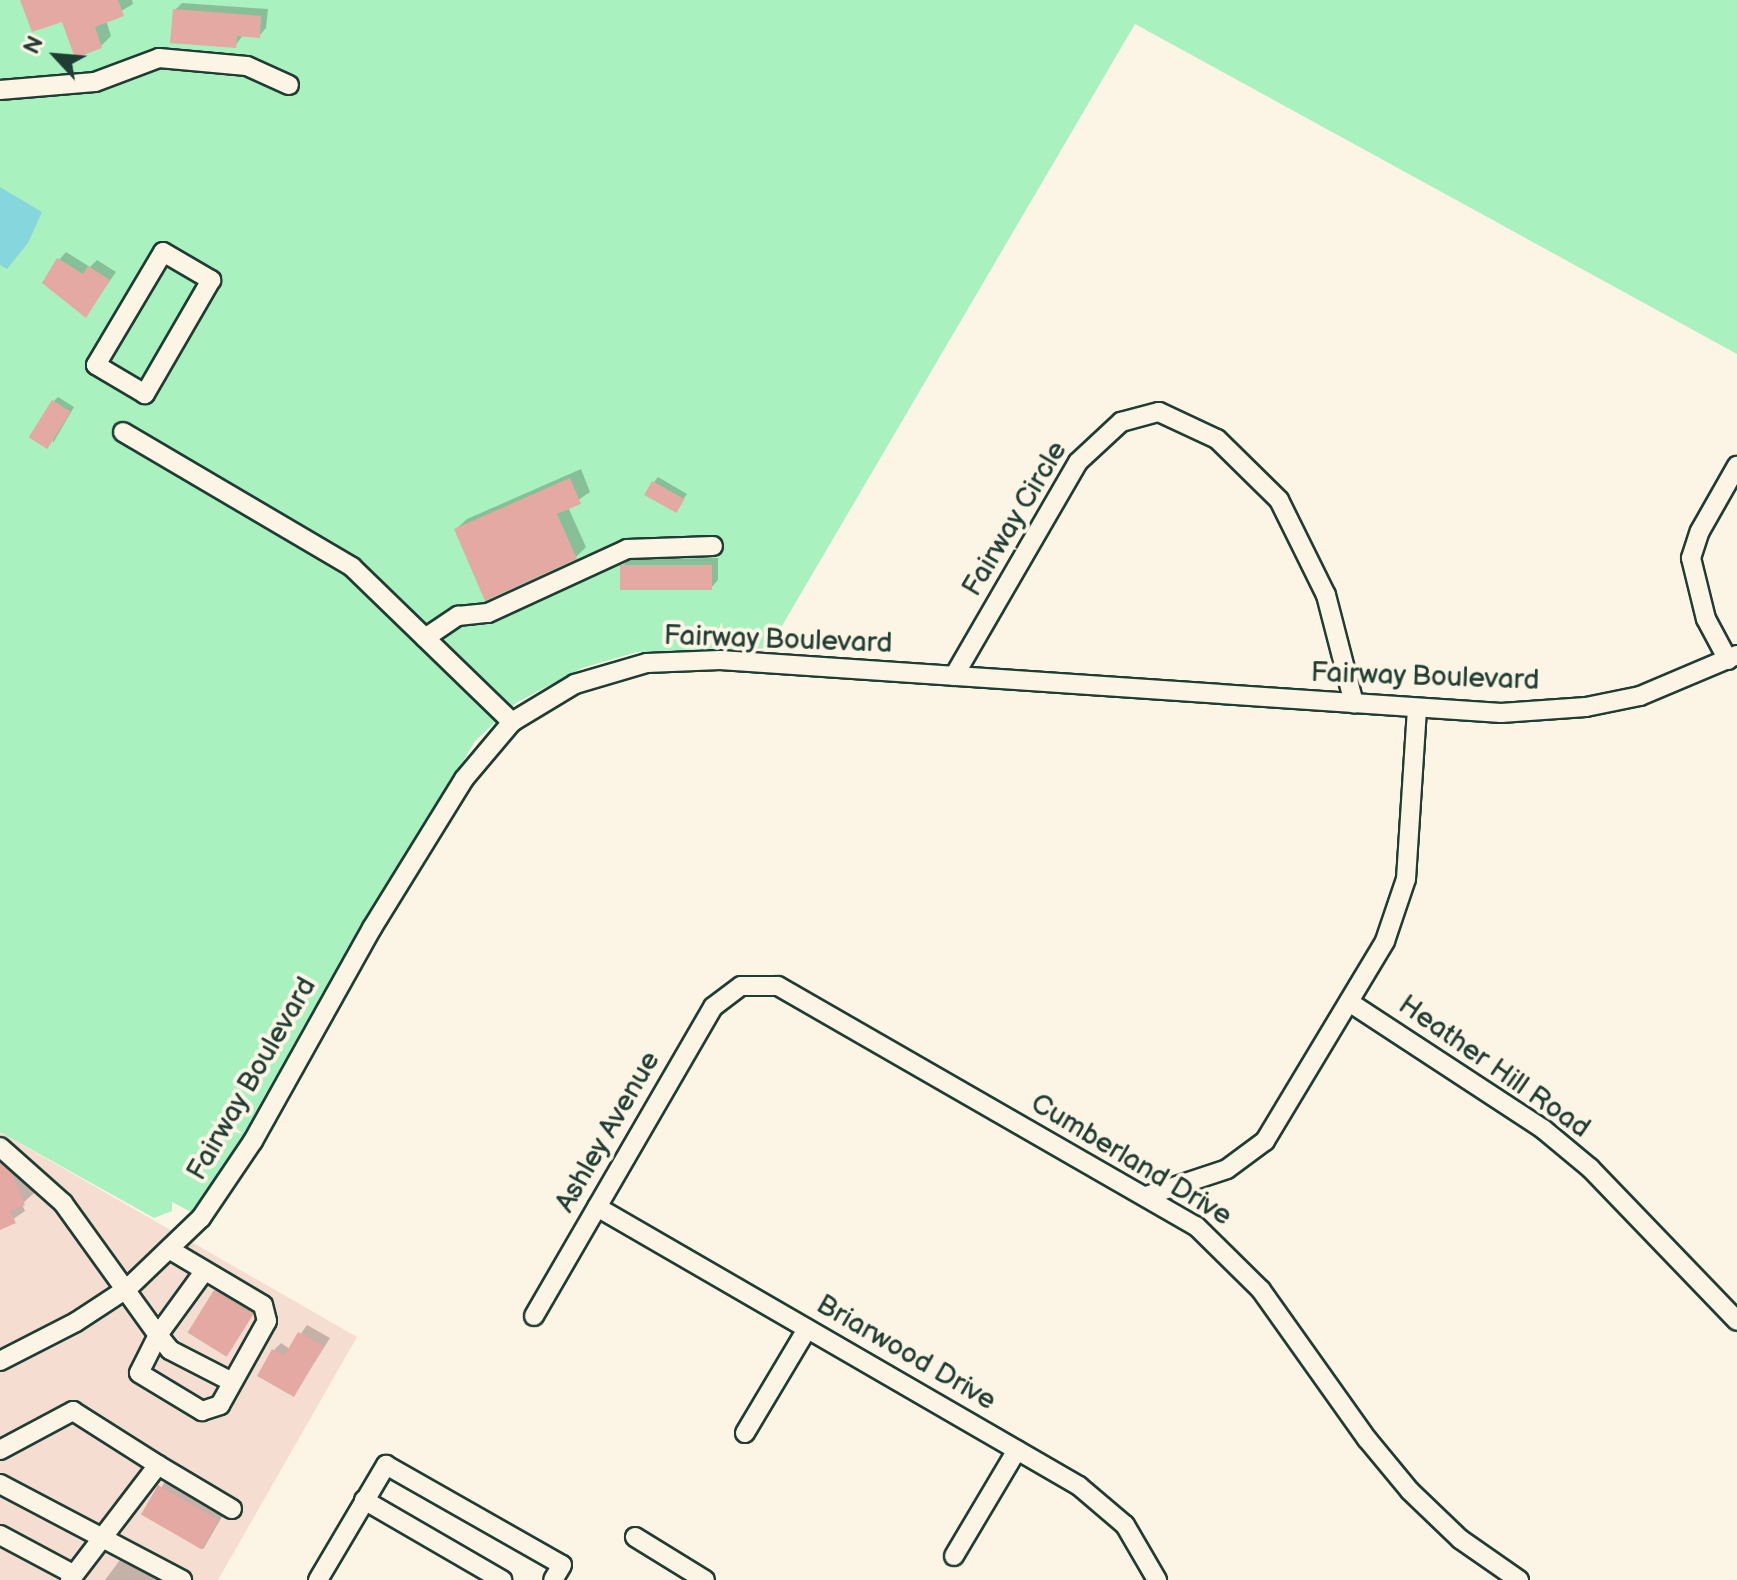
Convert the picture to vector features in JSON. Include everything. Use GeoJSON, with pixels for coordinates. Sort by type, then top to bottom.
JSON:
{"type":"FeatureCollection","features":[{"type":"Feature","properties":{"kind":"street"},"geometry":{"type":"LineString","coordinates":[[0,90],[95,82],[159,58],[247,66],[289,85]]}},
{"type":"Feature","properties":{"kind":"street"},"geometry":{"type":"LineString","coordinates":[[163,252],[211,280],[145,394],[96,365],[163,252]]}},
{"type":"Feature","properties":{"kind":"street","name":"Fairway Circle"},"geometry":{"type":"LineString","coordinates":[[954,676],[1078,462],[1121,422],[1159,412],[1217,439],[1279,500],[1326,595],[1354,703]]}},
{"type":"Feature","properties":{"kind":"street"},"geometry":{"type":"LineString","coordinates":[[123,432],[352,567],[512,722]]}},
{"type":"Feature","properties":{"kind":"street"},"geometry":{"type":"LineString","coordinates":[[1733,657],[1706,619],[1691,558],[1700,531],[1737,466]]}},
{"type":"Feature","properties":{"kind":"street"},"geometry":{"type":"LineString","coordinates":[[425,638],[458,616],[488,613],[627,549],[713,546]]}},
{"type":"Feature","properties":{"kind":"street","name":"Fairway Boulevard"},"geometry":{"type":"LineString","coordinates":[[0,1361],[76,1322],[128,1288],[172,1251],[201,1218],[253,1141],[421,844],[464,779],[512,722],[575,684],[647,663],[735,661],[1501,713],[1586,707],[1640,696],[1733,657]]}},
{"type":"Feature","properties":{"kind":"street"},"geometry":{"type":"LineString","coordinates":[[1146,1196],[1206,1178],[1249,1156],[1280,1121],[1385,941],[1406,879],[1417,709]]}},
{"type":"Feature","properties":{"kind":"street","name":"Cumberland Drive"},"geometry":{"type":"LineString","coordinates":[[741,986],[766,984],[790,991],[1146,1196],[1231,1255],[1410,1491],[1460,1539],[1519,1580]]}},
{"type":"Feature","properties":{"kind":"street","name":"Ashley Avenue"},"geometry":{"type":"LineString","coordinates":[[534,1316],[706,1017],[741,986]]}},
{"type":"Feature","properties":{"kind":"street","name":"Heather Hill Road"},"geometry":{"type":"LineString","coordinates":[[1349,1002],[1543,1129],[1600,1178],[1737,1321]]}},
{"type":"Feature","properties":{"kind":"street"},"geometry":{"type":"LineString","coordinates":[[0,1147],[63,1203],[128,1288],[170,1350],[232,1382]]}},
{"type":"Feature","properties":{"kind":"street","name":"Briarwood Drive"},"geometry":{"type":"LineString","coordinates":[[597,1207],[1105,1504],[1145,1554],[1157,1580]]}},
{"type":"Feature","properties":{"kind":"street"},"geometry":{"type":"LineString","coordinates":[[172,1251],[203,1273],[263,1305],[267,1321],[220,1405],[202,1411],[139,1373],[158,1335],[203,1273]]}},
{"type":"Feature","properties":{"kind":"street"},"geometry":{"type":"LineString","coordinates":[[745,1433],[807,1329]]}},
{"type":"Feature","properties":{"kind":"street"},"geometry":{"type":"LineString","coordinates":[[0,1450],[73,1411],[232,1509]]}},
{"type":"Feature","properties":{"kind":"street"},"geometry":{"type":"LineString","coordinates":[[954,1556],[1017,1450]]}},
{"type":"Feature","properties":{"kind":"street"},"geometry":{"type":"LineString","coordinates":[[0,1535],[72,1577],[158,1465]]}},
{"type":"Feature","properties":{"kind":"street"},"geometry":{"type":"LineString","coordinates":[[318,1580],[386,1465],[562,1565],[553,1580]]}},
{"type":"Feature","properties":{"kind":"street"},"geometry":{"type":"LineString","coordinates":[[0,1484],[182,1580]]}},
{"type":"Feature","properties":{"kind":"street"},"geometry":{"type":"LineString","coordinates":[[364,1500],[502,1580]]}},
{"type":"Feature","properties":{"kind":"street"},"geometry":{"type":"LineString","coordinates":[[635,1537],[705,1580]]}},
{"type":"Feature","properties":{"kind":"shaded area"},"geometry":{"type":"Polygon","coordinates":[[[0,1132],[357,1337],[218,1580],[0,1580],[0,1132]]]}},
{"type":"Feature","properties":{"kind":"green space"},"geometry":{"type":"Polygon","coordinates":[[[0,0],[1737,0],[1737,354],[1135,24],[769,648],[637,652],[582,668],[516,703],[475,741],[236,1150],[193,1213],[172,1202],[172,1211],[154,1218],[0,1132],[0,0]]]}},
{"type":"Feature","properties":{"kind":"water"},"geometry":{"type":"Polygon","coordinates":[[[0,187],[42,212],[28,243],[7,269],[0,265],[0,187]]]}},
{"type":"Feature","properties":{"kind":"building"},"geometry":{"type":"Polygon","coordinates":[[[20,0],[118,0],[124,16],[95,27],[102,48],[75,58],[62,22],[32,32],[20,0]]]}},
{"type":"Feature","properties":{"kind":"building"},"geometry":{"type":"Polygon","coordinates":[[[173,9],[261,16],[260,38],[237,36],[236,48],[170,43],[173,9]]]}},
{"type":"Feature","properties":{"kind":"building"},"geometry":{"type":"Polygon","coordinates":[[[57,258],[83,274],[88,266],[110,280],[86,318],[42,283],[57,258]]]}},
{"type":"Feature","properties":{"kind":"building"},"geometry":{"type":"Polygon","coordinates":[[[52,400],[71,412],[47,449],[29,437],[52,400]]]}},
{"type":"Feature","properties":{"kind":"building"},"geometry":{"type":"Polygon","coordinates":[[[570,478],[581,504],[557,514],[577,559],[485,601],[454,529],[570,478]]]}},
{"type":"Feature","properties":{"kind":"building"},"geometry":{"type":"Polygon","coordinates":[[[652,481],[684,499],[677,513],[644,495],[652,481]]]}},
{"type":"Feature","properties":{"kind":"building"},"geometry":{"type":"Polygon","coordinates":[[[620,565],[712,565],[712,590],[620,590],[620,565]]]}},
{"type":"Feature","properties":{"kind":"building"},"geometry":{"type":"Polygon","coordinates":[[[0,1163],[11,1172],[25,1205],[10,1211],[16,1223],[0,1230],[0,1163]]]}},
{"type":"Feature","properties":{"kind":"building"},"geometry":{"type":"Polygon","coordinates":[[[214,1290],[253,1314],[227,1357],[188,1332],[214,1290]]]}},
{"type":"Feature","properties":{"kind":"building"},"geometry":{"type":"Polygon","coordinates":[[[298,1332],[324,1346],[294,1397],[257,1376],[272,1349],[284,1356],[298,1332]]]}},
{"type":"Feature","properties":{"kind":"building"},"geometry":{"type":"Polygon","coordinates":[[[158,1485],[219,1520],[202,1549],[141,1514],[158,1485]]]}}]}
